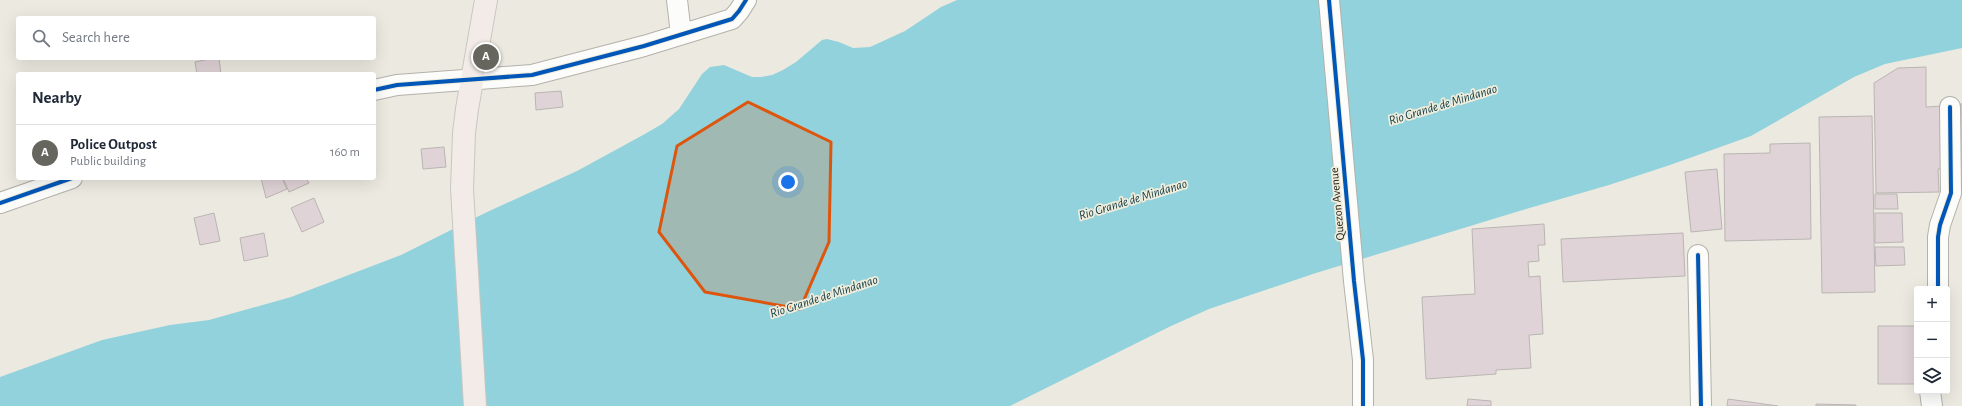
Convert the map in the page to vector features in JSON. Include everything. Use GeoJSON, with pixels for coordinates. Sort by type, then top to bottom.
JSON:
{"type":"FeatureCollection","features":[{"type":"Feature","properties":{"kind":"main road"},"geometry":{"type":"LineString","coordinates":[[475,406],[462,189],[464,133],[486,0]]}},
{"type":"Feature","properties":{"kind":"street"},"geometry":{"type":"LineString","coordinates":[[677,0],[681,34]]}},
{"type":"Feature","properties":{"kind":"street"},"geometry":{"type":"LineString","coordinates":[[376,90],[398,85],[532,75],[732,19],[746,0]]}},
{"type":"Feature","properties":{"kind":"street","name":"Quezon Avenue"},"geometry":{"type":"LineString","coordinates":[[1329,0],[1362,360],[1363,406]]}},
{"type":"Feature","properties":{"kind":"street"},"geometry":{"type":"LineString","coordinates":[[1938,286],[1938,237],[1940,225],[1951,193],[1950,107]]}},
{"type":"Feature","properties":{"kind":"street"},"geometry":{"type":"LineString","coordinates":[[0,203],[66,180]]}},
{"type":"Feature","properties":{"kind":"street"},"geometry":{"type":"LineString","coordinates":[[1698,255],[1701,406]]}},
{"type":"Feature","properties":{"kind":"street"},"geometry":{"type":"LineString","coordinates":[[1930,394],[1932,406]]}},
{"type":"Feature","properties":{"kind":"highlighted area"},"geometry":{"type":"Polygon","coordinates":[[[748,102],[831,142],[829,242],[800,309],[705,292],[659,232],[677,146],[748,102]]]}},
{"type":"Feature","properties":{"kind":"water","name":"Rio Grande de Mindanao"},"geometry":{"type":"Polygon","coordinates":[[[957,0],[1962,0],[1962,48],[1885,64],[1854,77],[1751,136],[1670,165],[1609,185],[1316,273],[1209,309],[1169,327],[1010,406],[0,406],[0,377],[102,340],[170,325],[209,320],[291,297],[401,255],[485,213],[577,171],[662,124],[679,109],[702,74],[710,67],[724,65],[752,77],[772,75],[796,62],[822,40],[827,39],[839,42],[853,48],[870,47],[905,31],[941,7],[957,0]]]}},
{"type":"Feature","properties":{"kind":"building"},"geometry":{"type":"Polygon","coordinates":[[[204,60],[219,60],[221,72],[197,72],[195,62],[204,60]]]}},
{"type":"Feature","properties":{"kind":"building"},"geometry":{"type":"Polygon","coordinates":[[[1926,67],[1926,107],[1942,106],[1943,169],[1938,169],[1939,192],[1876,193],[1874,83],[1898,68],[1926,67]]]}},
{"type":"Feature","properties":{"kind":"building"},"geometry":{"type":"Polygon","coordinates":[[[561,91],[563,107],[536,110],[535,93],[561,91]]]}},
{"type":"Feature","properties":{"kind":"building"},"geometry":{"type":"Polygon","coordinates":[[[1954,104],[1962,104],[1962,193],[1956,193],[1954,104]]]}},
{"type":"Feature","properties":{"kind":"building"},"geometry":{"type":"Polygon","coordinates":[[[1872,116],[1875,292],[1822,293],[1819,117],[1872,116]]]}},
{"type":"Feature","properties":{"kind":"building"},"geometry":{"type":"Polygon","coordinates":[[[1810,143],[1811,239],[1725,241],[1724,154],[1770,153],[1770,144],[1810,143]]]}},
{"type":"Feature","properties":{"kind":"building"},"geometry":{"type":"Polygon","coordinates":[[[444,147],[446,167],[423,169],[421,149],[444,147]]]}},
{"type":"Feature","properties":{"kind":"building"},"geometry":{"type":"Polygon","coordinates":[[[1717,169],[1722,229],[1691,232],[1685,172],[1717,169]]]}},
{"type":"Feature","properties":{"kind":"building"},"geometry":{"type":"Polygon","coordinates":[[[262,180],[283,180],[287,189],[266,198],[262,180]]]}},
{"type":"Feature","properties":{"kind":"building"},"geometry":{"type":"Polygon","coordinates":[[[284,180],[307,180],[309,183],[289,192],[284,180]]]}},
{"type":"Feature","properties":{"kind":"building"},"geometry":{"type":"Polygon","coordinates":[[[1875,194],[1897,194],[1898,209],[1875,209],[1875,194]]]}},
{"type":"Feature","properties":{"kind":"building"},"geometry":{"type":"Polygon","coordinates":[[[314,198],[324,222],[302,232],[291,208],[314,198]]]}},
{"type":"Feature","properties":{"kind":"building"},"geometry":{"type":"Polygon","coordinates":[[[214,213],[220,241],[200,245],[194,218],[214,213]]]}},
{"type":"Feature","properties":{"kind":"building"},"geometry":{"type":"Polygon","coordinates":[[[1875,213],[1902,213],[1903,242],[1875,243],[1875,213]]]}},
{"type":"Feature","properties":{"kind":"building"},"geometry":{"type":"Polygon","coordinates":[[[1544,224],[1545,245],[1538,245],[1539,261],[1528,262],[1529,277],[1540,276],[1543,334],[1529,335],[1531,368],[1496,370],[1496,374],[1426,379],[1422,297],[1475,294],[1472,229],[1544,224]]]}},
{"type":"Feature","properties":{"kind":"building"},"geometry":{"type":"Polygon","coordinates":[[[264,233],[268,256],[244,261],[240,238],[264,233]]]}},
{"type":"Feature","properties":{"kind":"building"},"geometry":{"type":"Polygon","coordinates":[[[1683,233],[1685,276],[1563,282],[1561,239],[1683,233]]]}},
{"type":"Feature","properties":{"kind":"building"},"geometry":{"type":"Polygon","coordinates":[[[1875,247],[1904,247],[1905,265],[1876,266],[1875,247]]]}},
{"type":"Feature","properties":{"kind":"building"},"geometry":{"type":"Polygon","coordinates":[[[1878,326],[1914,326],[1914,384],[1878,384],[1878,326]]]}},
{"type":"Feature","properties":{"kind":"building"},"geometry":{"type":"Polygon","coordinates":[[[1468,399],[1491,401],[1491,406],[1467,406],[1468,399]]]}},
{"type":"Feature","properties":{"kind":"building"},"geometry":{"type":"Polygon","coordinates":[[[1728,399],[1778,406],[1727,406],[1728,399]]]}},
{"type":"Feature","properties":{"kind":"building"},"geometry":{"type":"Polygon","coordinates":[[[1816,404],[1856,405],[1856,406],[1816,406],[1816,404]]]}},
{"type":"Feature","properties":{"kind":"cycle path"},"geometry":{"type":"LineString","coordinates":[[376,90],[397,85],[532,75],[644,46],[732,19],[746,0]]}},
{"type":"Feature","properties":{"kind":"cycle path"},"geometry":{"type":"LineString","coordinates":[[1329,0],[1354,281],[1363,360],[1363,406]]}},
{"type":"Feature","properties":{"kind":"cycle path"},"geometry":{"type":"LineString","coordinates":[[1938,286],[1938,237],[1940,225],[1951,193],[1950,107]]}},
{"type":"Feature","properties":{"kind":"cycle path"},"geometry":{"type":"LineString","coordinates":[[0,203],[66,180]]}},
{"type":"Feature","properties":{"kind":"cycle path"},"geometry":{"type":"LineString","coordinates":[[1698,255],[1701,406]]}},
{"type":"Feature","properties":{"kind":"place","name":"Police Outpost"},"geometry":{"type":"Point","coordinates":[486,57]}}]}
